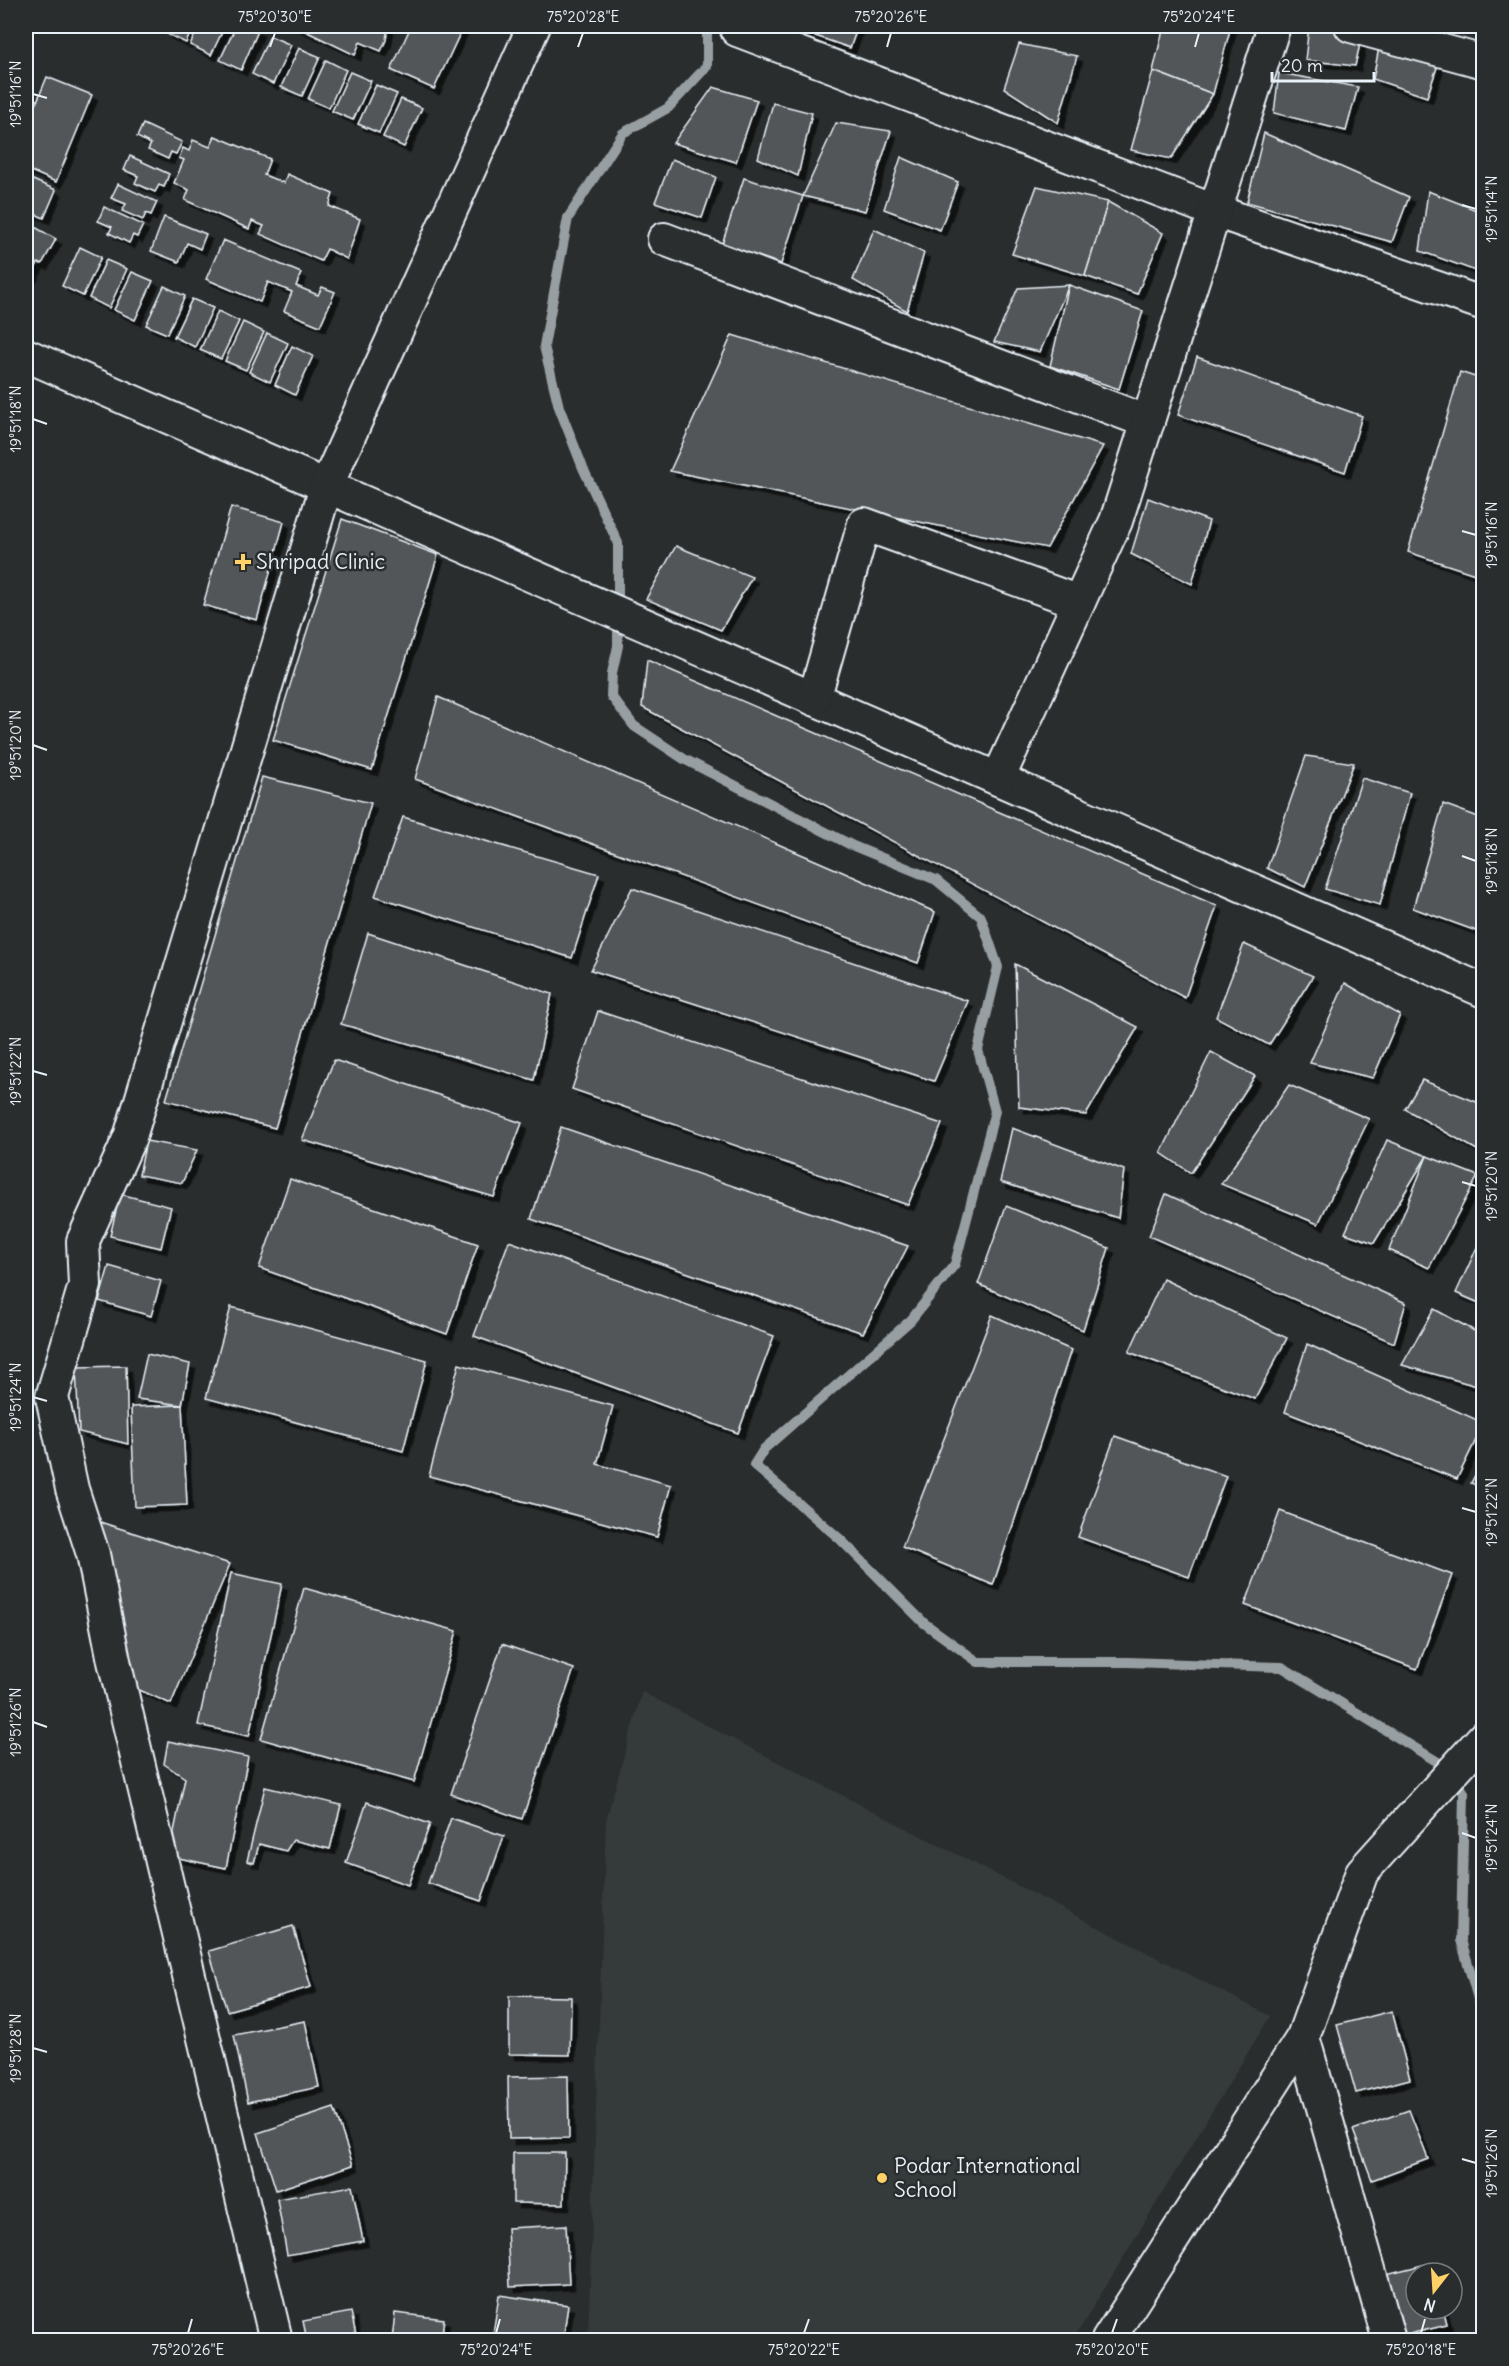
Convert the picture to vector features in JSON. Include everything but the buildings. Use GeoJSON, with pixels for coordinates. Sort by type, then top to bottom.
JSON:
{"type":"FeatureCollection","features":[{"type":"Feature","properties":{"kind":"street"},"geometry":{"type":"LineString","coordinates":[[276,2340],[114,1661],[93,1554],[72,1489],[52,1397],[85,1285],[83,1241],[130,1137],[326,488],[534,26]]}},
{"type":"Feature","properties":{"kind":"street"},"geometry":{"type":"LineString","coordinates":[[998,779],[1116,521],[1274,26]]}},
{"type":"Feature","properties":{"kind":"street"},"geometry":{"type":"LineString","coordinates":[[1352,26],[1484,62]]}},
{"type":"Feature","properties":{"kind":"street"},"geometry":{"type":"LineString","coordinates":[[737,30],[1215,211],[1484,304]]}},
{"type":"Feature","properties":{"kind":"street"},"geometry":{"type":"LineString","coordinates":[[664,239],[1148,422]]}},
{"type":"Feature","properties":{"kind":"street"},"geometry":{"type":"LineString","coordinates":[[26,355],[326,488],[1484,991]]}},
{"type":"Feature","properties":{"kind":"street"},"geometry":{"type":"LineString","coordinates":[[814,699],[864,525],[1079,602]]}},
{"type":"Feature","properties":{"kind":"street"},"geometry":{"type":"LineString","coordinates":[[1108,2340],[1303,2037],[1362,1872],[1479,1742]]}},
{"type":"Feature","properties":{"kind":"street"},"geometry":{"type":"LineString","coordinates":[[1303,2037],[1386,2338]]}},
{"type":"Feature","properties":{"kind":"shaded area","name":"Podar International School"},"geometry":{"type":"Polygon","coordinates":[[[642,1692],[1270,2016],[1073,2340],[588,2340],[606,1820],[642,1692]]]}},
{"type":"Feature","properties":{"kind":"waterway"},"geometry":{"type":"LineString","coordinates":[[707,26],[707,66],[668,108],[623,133],[568,218],[544,346],[559,407],[583,468],[618,543],[618,646],[612,673],[611,696],[634,726],[684,759],[851,845],[936,880],[981,917],[998,967],[978,1050],[995,1111],[955,1264],[911,1320],[764,1449],[754,1465],[840,1539],[924,1623],[978,1662],[1128,1662],[1282,1667],[1451,1770],[1464,1793],[1461,1940],[1484,2019]]}},
{"type":"Feature","properties":{"kind":"place","name":"Shripad Clinic"},"geometry":{"type":"Point","coordinates":[243,562]}},
{"type":"Feature","properties":{"kind":"place","name":"Podar International School"},"geometry":{"type":"Point","coordinates":[882,2178]}}]}
